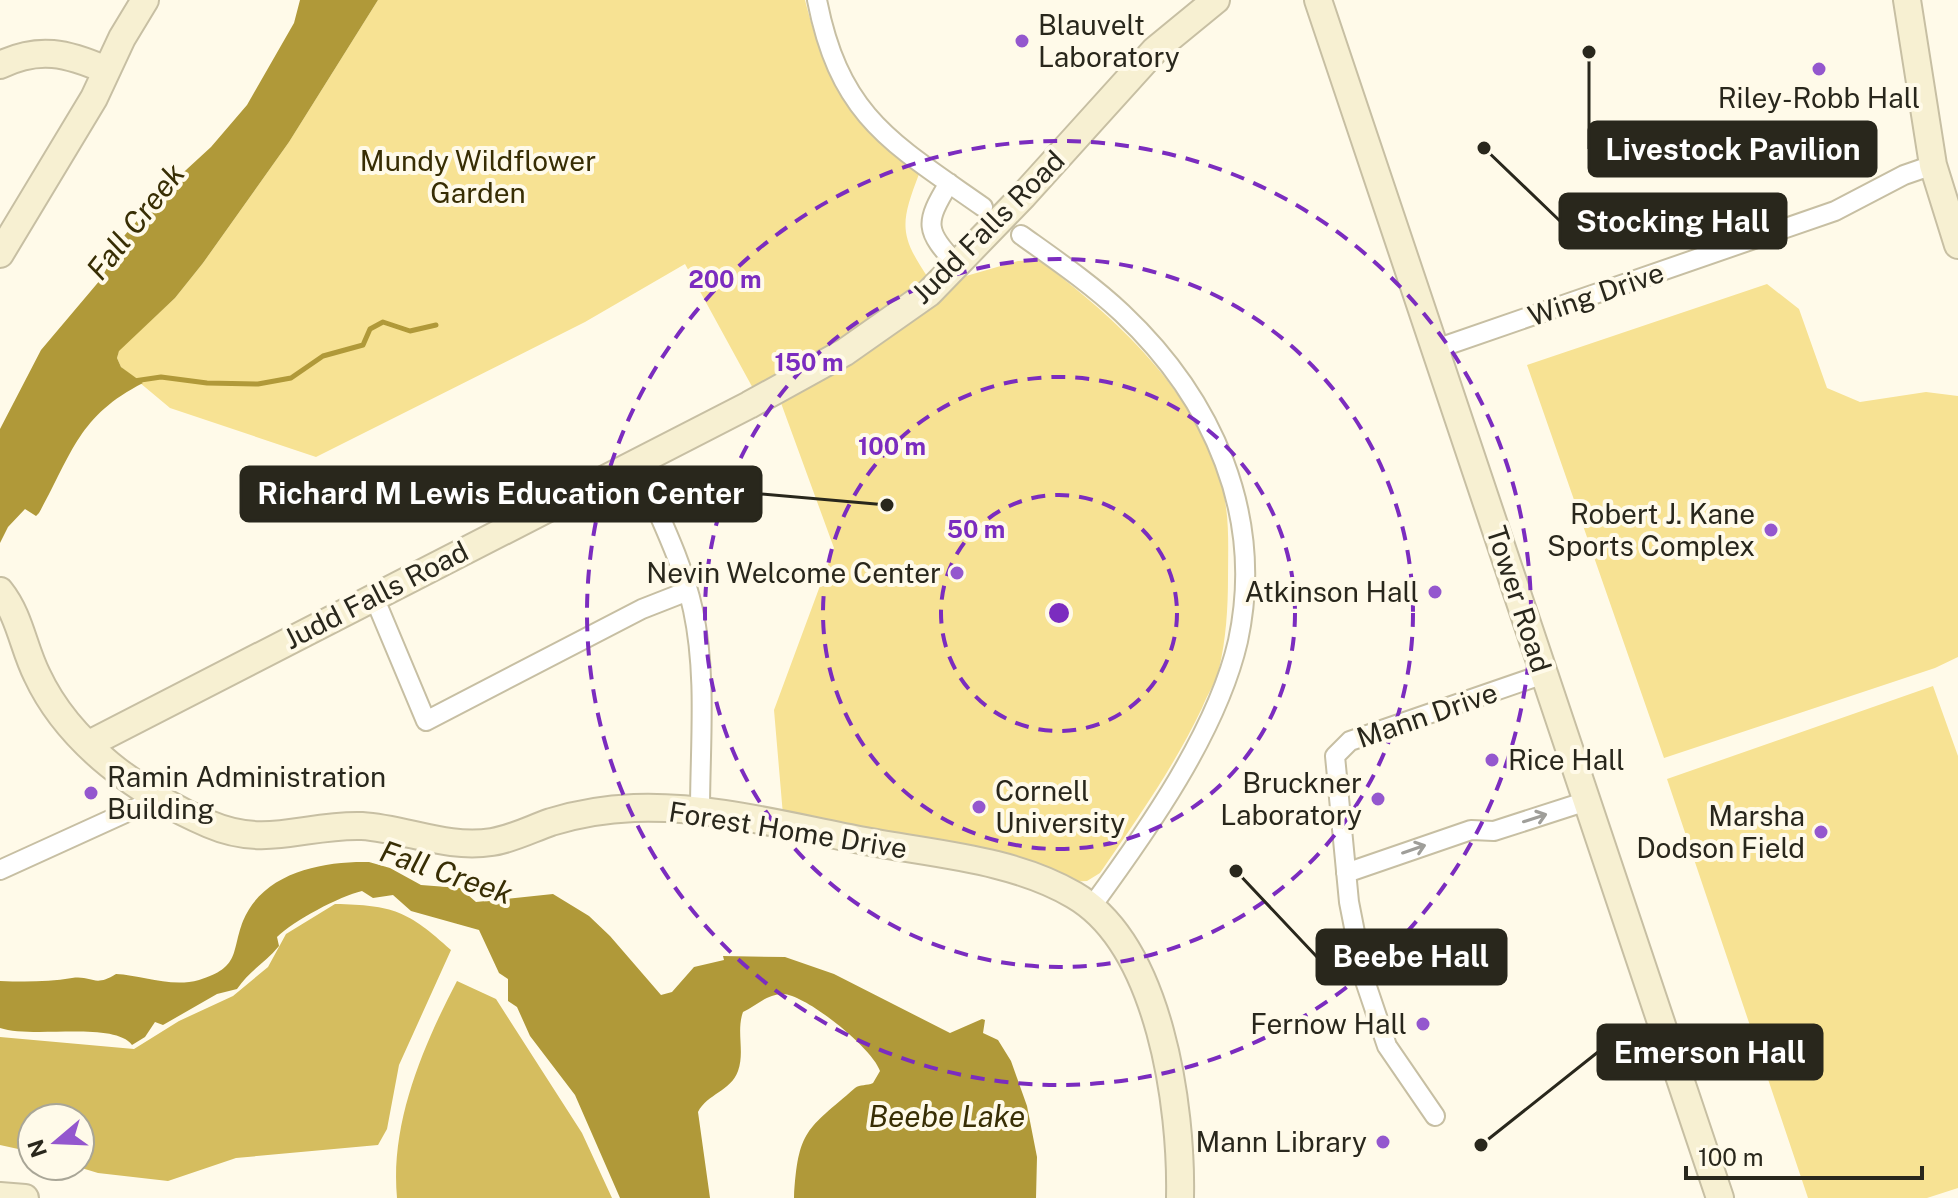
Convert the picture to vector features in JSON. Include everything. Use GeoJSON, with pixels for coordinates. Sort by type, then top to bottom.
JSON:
{"type":"FeatureCollection","features":[{"type":"Feature","properties":{"kind":"street"},"geometry":{"type":"LineString","coordinates":[[0,254],[94,98],[145,0]]}},
{"type":"Feature","properties":{"kind":"street"},"geometry":{"type":"LineString","coordinates":[[817,0],[833,64],[855,101],[883,134],[983,207]]}},
{"type":"Feature","properties":{"kind":"street","name":"Judd Falls Road"},"geometry":{"type":"LineString","coordinates":[[89,744],[845,352],[917,302],[957,265],[1155,50],[1216,0]]}},
{"type":"Feature","properties":{"kind":"street","name":"Tower Road"},"geometry":{"type":"LineString","coordinates":[[1318,0],[1720,1198]]}},
{"type":"Feature","properties":{"kind":"street"},"geometry":{"type":"LineString","coordinates":[[1907,0],[1933,165],[1958,245]]}},
{"type":"Feature","properties":{"kind":"street"},"geometry":{"type":"LineString","coordinates":[[0,65],[45,52],[63,53],[106,70]]}},
{"type":"Feature","properties":{"kind":"street","name":"Wing Drive"},"geometry":{"type":"LineString","coordinates":[[1436,349],[1835,211],[1892,180],[1933,165]]}},
{"type":"Feature","properties":{"kind":"street"},"geometry":{"type":"LineString","coordinates":[[949,183],[933,210],[930,230],[934,240],[957,265]]}},
{"type":"Feature","properties":{"kind":"street"},"geometry":{"type":"LineString","coordinates":[[1021,235],[1122,313],[1159,351],[1191,394],[1225,456],[1236,490],[1244,540],[1244,594],[1237,643],[1212,712],[1164,801],[1092,906]]}},
{"type":"Feature","properties":{"kind":"street"},"geometry":{"type":"LineString","coordinates":[[636,462],[688,591],[699,644],[700,811]]}},
{"type":"Feature","properties":{"kind":"street","name":"Forest Home Drive"},"geometry":{"type":"LineString","coordinates":[[0,591],[8,618],[47,696],[66,723],[154,796],[211,825],[252,837],[276,837],[358,826],[466,845],[496,841],[583,814],[635,808],[700,811],[1004,867],[1045,881],[1092,906],[1127,950],[1142,979],[1161,1039],[1175,1112],[1180,1198]]}},
{"type":"Feature","properties":{"kind":"street"},"geometry":{"type":"LineString","coordinates":[[374,597],[426,721],[628,616],[688,591]]}},
{"type":"Feature","properties":{"kind":"street","name":"Mann Drive"},"geometry":{"type":"LineString","coordinates":[[1435,1116],[1387,1046],[1355,942],[1335,756],[1350,741],[1544,674]]}},
{"type":"Feature","properties":{"kind":"street"},"geometry":{"type":"LineString","coordinates":[[0,870],[145,804],[154,796]]}},
{"type":"Feature","properties":{"kind":"street"},"geometry":{"type":"LineString","coordinates":[[1346,873],[1471,830],[1494,831],[1587,801]]}},
{"type":"Feature","properties":{"kind":"street"},"geometry":{"type":"LineString","coordinates":[[0,1196],[25,1198]]}},
{"type":"Feature","properties":{"kind":"green space","name":"Mundy Wildflower Garden"},"geometry":{"type":"Polygon","coordinates":[[[378,0],[805,0],[822,56],[844,99],[875,136],[919,174],[908,205],[906,229],[912,251],[929,279],[858,331],[755,392],[685,264],[585,322],[316,457],[170,408],[121,367],[117,358],[119,350],[175,298],[203,263],[289,142],[378,0]]]}},
{"type":"Feature","properties":{"kind":"green space"},"geometry":{"type":"Polygon","coordinates":[[[1039,260],[1124,332],[1173,388],[1210,452],[1225,498],[1227,521],[1227,612],[1216,679],[1191,730],[1154,792],[1100,873],[1087,881],[1067,882],[783,815],[774,710],[834,548],[781,403],[925,312],[966,276],[1018,261],[1039,260]]]}},
{"type":"Feature","properties":{"kind":"green space","name":"Robert J. Kane Sports Complex"},"geometry":{"type":"Polygon","coordinates":[[[1767,284],[1799,309],[1827,388],[1860,402],[1926,392],[1958,396],[1958,657],[1935,668],[1664,758],[1527,365],[1767,284]]]}},
{"type":"Feature","properties":{"kind":"green space"},"geometry":{"type":"Polygon","coordinates":[[[1933,686],[1958,756],[1958,1188],[1927,1198],[1808,1198],[1667,779],[1933,686]]]}},
{"type":"Feature","properties":{"kind":"shaded area"},"geometry":{"type":"Polygon","coordinates":[[[335,904],[372,906],[411,919],[451,950],[399,1065],[387,1129],[378,1145],[236,1158],[168,1181],[98,1173],[96,1102],[16,1102],[16,1148],[0,1145],[0,1037],[134,1049],[179,1021],[233,996],[268,967],[286,934],[335,904]]]}},
{"type":"Feature","properties":{"kind":"shaded area"},"geometry":{"type":"Polygon","coordinates":[[[457,981],[496,999],[582,1133],[612,1198],[397,1198],[396,1170],[404,1114],[421,1058],[457,981]]]}},
{"type":"Feature","properties":{"kind":"water"},"geometry":{"type":"Polygon","coordinates":[[[300,0],[378,0],[289,142],[203,263],[175,298],[119,351],[117,358],[121,367],[143,383],[121,396],[90,423],[69,455],[39,513],[36,516],[25,509],[8,527],[0,543],[0,429],[41,350],[101,279],[124,236],[161,193],[211,147],[247,105],[294,23],[300,0]]]}},
{"type":"Feature","properties":{"kind":"water","name":"Beebe Lake"},"geometry":{"type":"Polygon","coordinates":[[[369,862],[390,868],[421,885],[460,888],[476,902],[553,894],[589,916],[661,995],[672,992],[694,967],[724,960],[723,956],[785,957],[834,974],[950,1033],[985,1020],[983,1033],[998,1040],[1011,1061],[1027,1106],[1037,1157],[1036,1198],[794,1198],[798,1158],[808,1133],[855,1088],[873,1083],[880,1071],[865,1050],[838,1025],[807,1003],[783,994],[767,998],[743,1012],[741,1056],[735,1078],[698,1112],[710,1198],[620,1198],[575,1095],[530,1036],[517,1007],[508,1001],[508,979],[499,973],[479,930],[411,911],[393,895],[373,898],[362,891],[305,917],[277,937],[279,946],[237,989],[217,994],[163,1025],[155,1022],[145,1037],[132,1045],[108,1034],[0,1028],[0,981],[79,978],[98,981],[116,974],[167,982],[199,980],[228,964],[243,921],[252,904],[265,891],[296,873],[314,867],[369,862]]]}},
{"type":"Feature","properties":{"kind":"waterway"},"geometry":{"type":"LineString","coordinates":[[134,381],[161,377],[207,383],[258,384],[291,378],[323,356],[363,345],[370,329],[383,322],[410,331],[436,325]]}},
{"type":"Feature","properties":{"kind":"place","name":"Blauvelt Laboratory"},"geometry":{"type":"Point","coordinates":[1022,41]}},
{"type":"Feature","properties":{"kind":"place","name":"Livestock Pavilion"},"geometry":{"type":"Point","coordinates":[1589,52]}},
{"type":"Feature","properties":{"kind":"place","name":"Riley-Robb Hall"},"geometry":{"type":"Point","coordinates":[1819,69]}},
{"type":"Feature","properties":{"kind":"place","name":"Stocking Hall"},"geometry":{"type":"Point","coordinates":[1484,148]}},
{"type":"Feature","properties":{"kind":"place","name":"Richard M Lewis Education Center"},"geometry":{"type":"Point","coordinates":[887,505]}},
{"type":"Feature","properties":{"kind":"place","name":"Robert J. Kane Sports Complex"},"geometry":{"type":"Point","coordinates":[1771,530]}},
{"type":"Feature","properties":{"kind":"place","name":"Nevin Welcome Center"},"geometry":{"type":"Point","coordinates":[957,573]}},
{"type":"Feature","properties":{"kind":"place","name":"Atkinson Hall"},"geometry":{"type":"Point","coordinates":[1435,592]}},
{"type":"Feature","properties":{"kind":"place","name":"Rice Hall"},"geometry":{"type":"Point","coordinates":[1492,760]}},
{"type":"Feature","properties":{"kind":"place","name":"Ramin Administration Building"},"geometry":{"type":"Point","coordinates":[91,793]}},
{"type":"Feature","properties":{"kind":"place","name":"Bruckner Laboratory"},"geometry":{"type":"Point","coordinates":[1378,799]}},
{"type":"Feature","properties":{"kind":"place","name":"Cornell University"},"geometry":{"type":"Point","coordinates":[979,807]}},
{"type":"Feature","properties":{"kind":"place","name":"Marsha Dodson Field"},"geometry":{"type":"Point","coordinates":[1821,832]}},
{"type":"Feature","properties":{"kind":"place","name":"Beebe Hall"},"geometry":{"type":"Point","coordinates":[1236,871]}},
{"type":"Feature","properties":{"kind":"place","name":"Fernow Hall"},"geometry":{"type":"Point","coordinates":[1423,1024]}},
{"type":"Feature","properties":{"kind":"place","name":"Mann Library"},"geometry":{"type":"Point","coordinates":[1383,1142]}},
{"type":"Feature","properties":{"kind":"place","name":"Emerson Hall"},"geometry":{"type":"Point","coordinates":[1481,1145]}},
{"type":"Feature","properties":{"kind":"water label","name":"Fall Creek"},"geometry":{"type":"Point","coordinates":[136,222]}},
{"type":"Feature","properties":{"kind":"water label","name":"Fall Creek"},"geometry":{"type":"Point","coordinates":[446,873]}}]}
